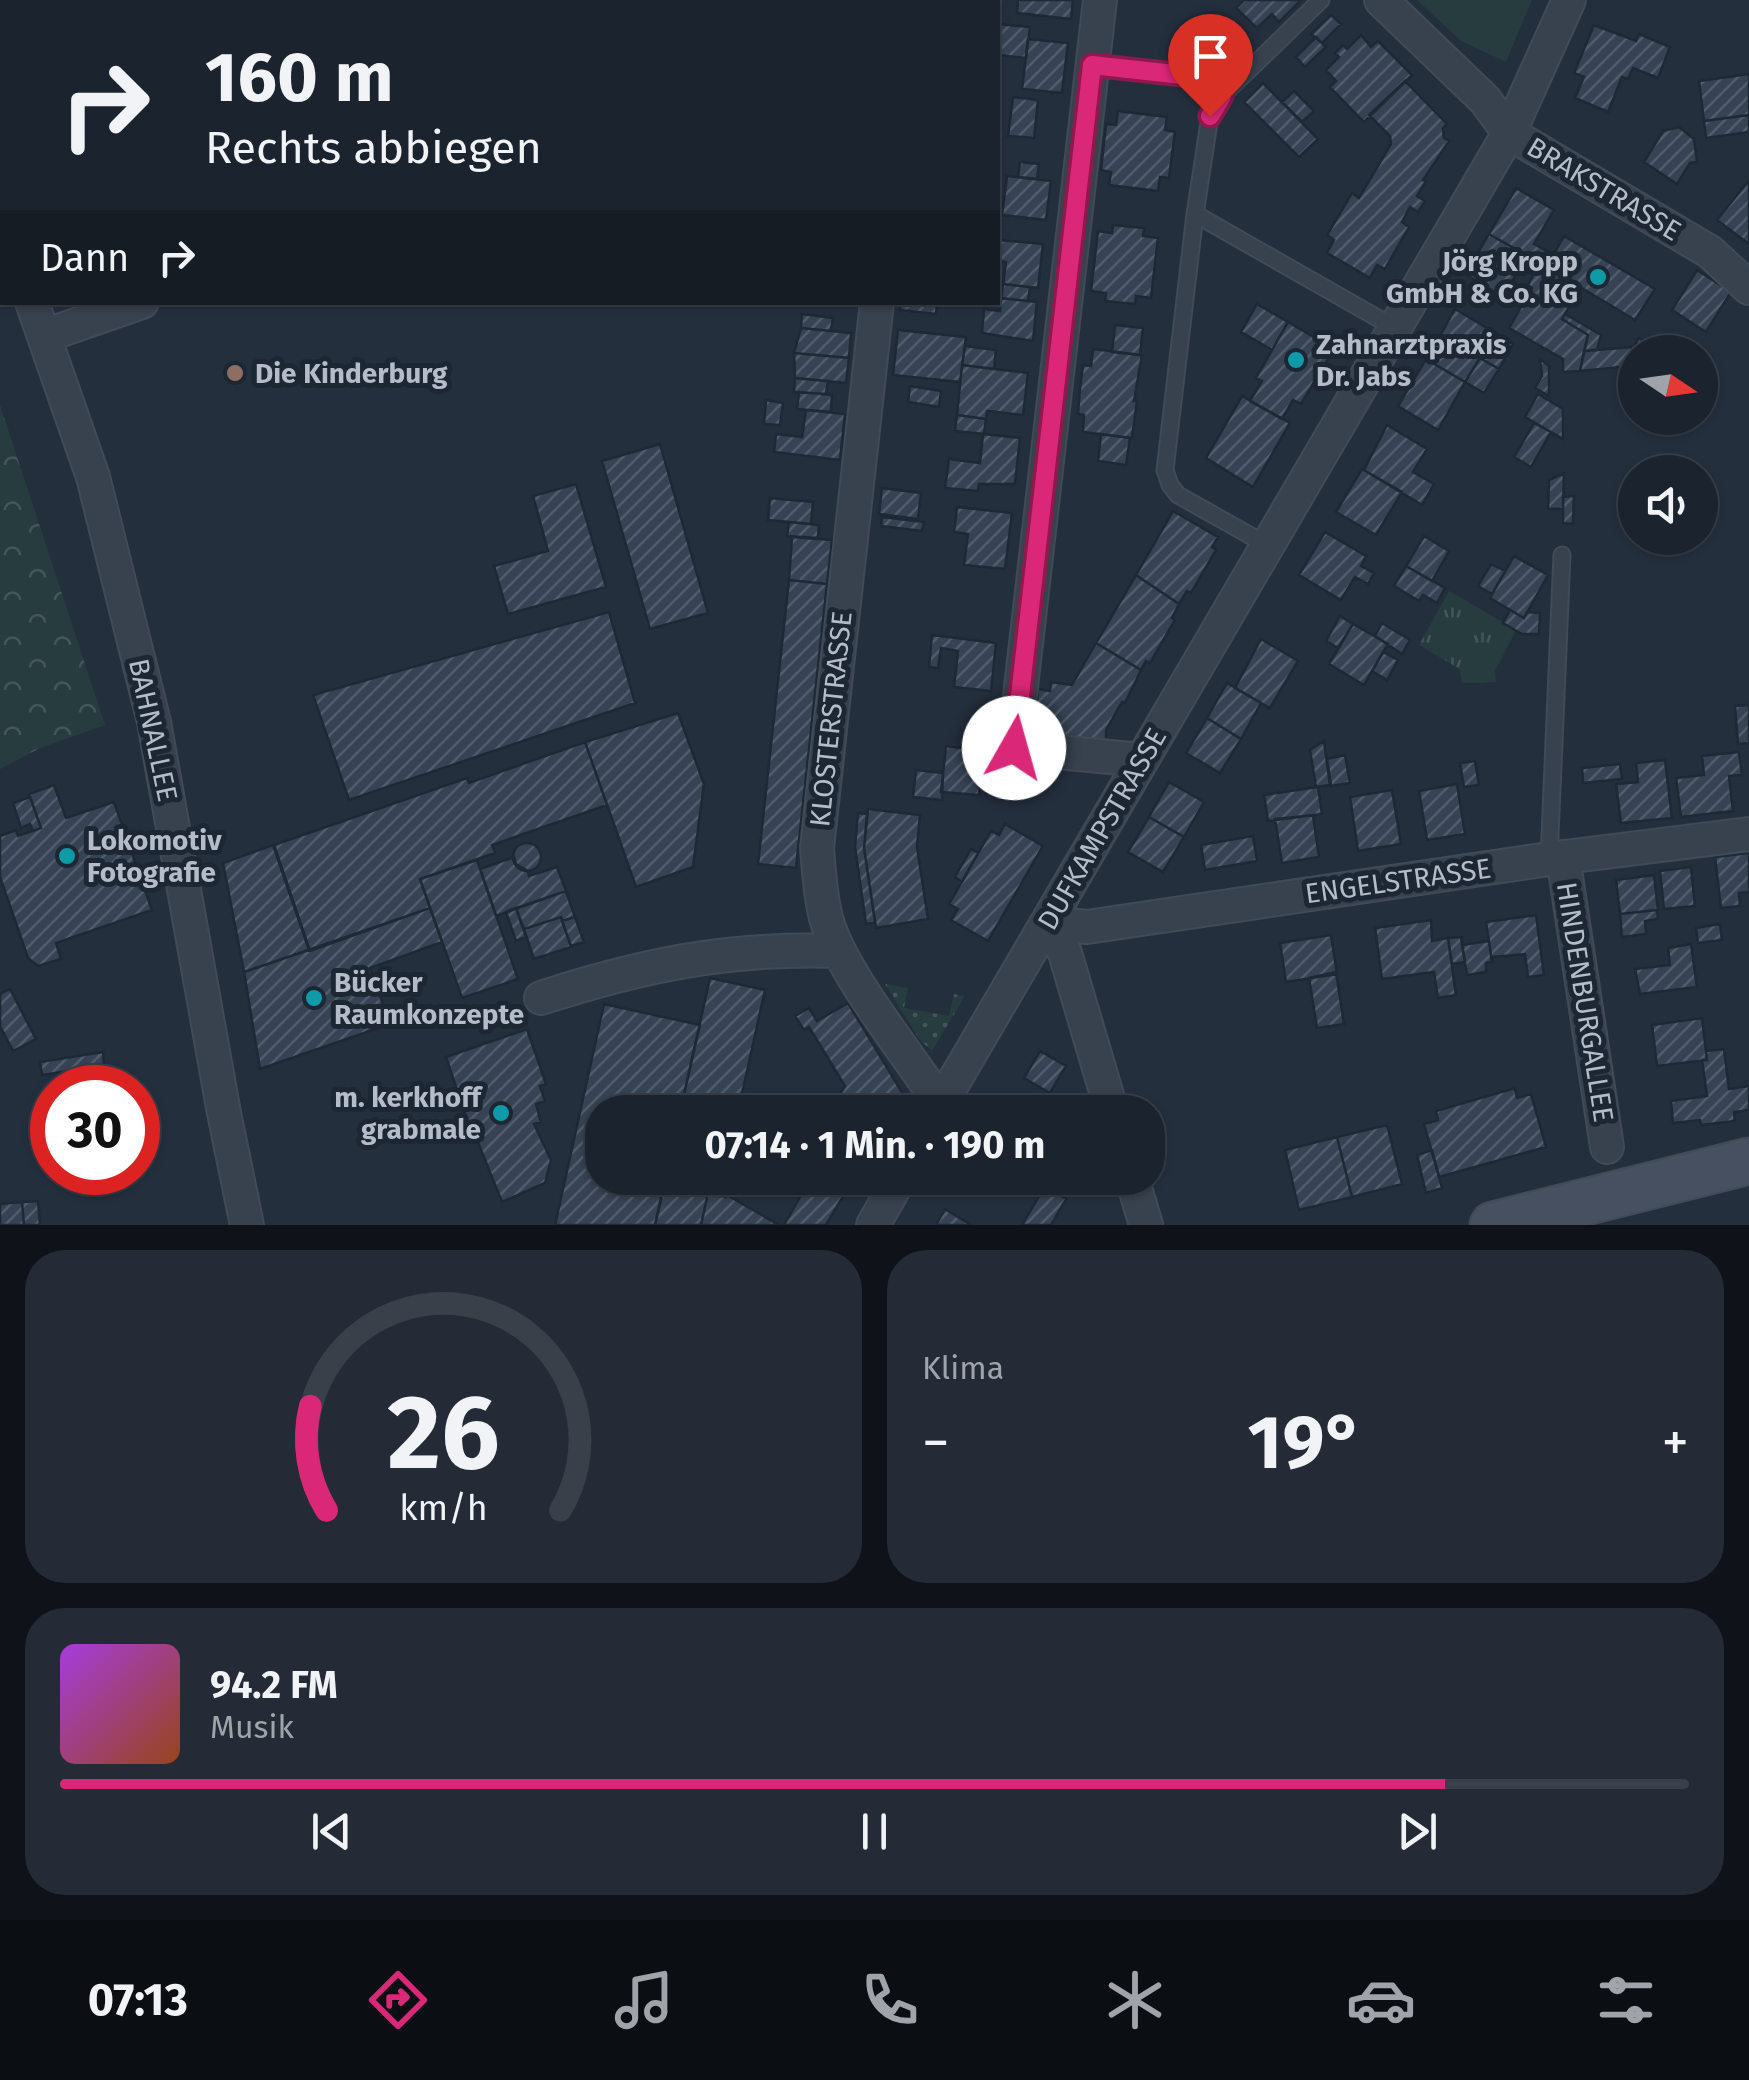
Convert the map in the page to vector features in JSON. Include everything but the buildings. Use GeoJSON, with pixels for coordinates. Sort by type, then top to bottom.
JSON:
{"type":"FeatureCollection","features":[{"type":"Feature","properties":{"kind":"main road"},"geometry":{"type":"LineString","coordinates":[[1493,1225],[1749,1162]]}},
{"type":"Feature","properties":{"kind":"street"},"geometry":{"type":"LineString","coordinates":[[1100,0],[1014,748],[1142,760]]}},
{"type":"Feature","properties":{"kind":"street","name":"BRAKSTRASSE"},"geometry":{"type":"LineString","coordinates":[[1381,0],[1485,100],[1509,133],[1710,252],[1749,288]]}},
{"type":"Feature","properties":{"kind":"street","name":"DUFKAMPSTRASSE"},"geometry":{"type":"LineString","coordinates":[[946,1095],[1509,133],[1569,0]]}},
{"type":"Feature","properties":{"kind":"street","name":"BAHNALLEE"},"geometry":{"type":"LineString","coordinates":[[33,305],[94,477],[154,722],[247,1225]]}},
{"type":"Feature","properties":{"kind":"street"},"geometry":{"type":"LineString","coordinates":[[44,336],[133,305]]}},
{"type":"Feature","properties":{"kind":"street","name":"KLOSTERSTRASSE"},"geometry":{"type":"LineString","coordinates":[[877,305],[818,848],[823,906],[838,950],[934,1095]]}},
{"type":"Feature","properties":{"kind":"street","name":"ENGELSTRASSE"},"geometry":{"type":"LineString","coordinates":[[1048,922],[1087,927],[1556,858],[1749,834]]}},
{"type":"Feature","properties":{"kind":"street","name":"HINDENBURGALLEE"},"geometry":{"type":"LineString","coordinates":[[1556,858],[1607,1147]]}},
{"type":"Feature","properties":{"kind":"street"},"geometry":{"type":"LineString","coordinates":[[1048,922],[1065,952],[1107,1095]]}},
{"type":"Feature","properties":{"kind":"street"},"geometry":{"type":"LineString","coordinates":[[541,998],[672,960],[733,952],[838,950]]}},
{"type":"Feature","properties":{"kind":"street"},"geometry":{"type":"LineString","coordinates":[[873,1225],[890,1195]]}},
{"type":"Feature","properties":{"kind":"street"},"geometry":{"type":"LineString","coordinates":[[1137,1195],[1146,1225]]}},
{"type":"Feature","properties":{"kind":"lane"},"geometry":{"type":"LineString","coordinates":[[1267,545],[1178,495],[1165,470],[1210,116],[1222,96],[1322,0]]}},
{"type":"Feature","properties":{"kind":"lane"},"geometry":{"type":"LineString","coordinates":[[1092,65],[1201,77],[1222,96]]}},
{"type":"Feature","properties":{"kind":"lane"},"geometry":{"type":"LineString","coordinates":[[1195,214],[1395,328]]}},
{"type":"Feature","properties":{"kind":"lane"},"geometry":{"type":"LineString","coordinates":[[1556,858],[1562,555]]}},
{"type":"Feature","properties":{"kind":"green space"},"geometry":{"type":"Polygon","coordinates":[[[1417,0],[1532,0],[1506,62],[1461,41],[1417,0]]]}},
{"type":"Feature","properties":{"kind":"green space"},"geometry":{"type":"Polygon","coordinates":[[[0,405],[105,725],[40,748],[0,769],[0,405]]]}},
{"type":"Feature","properties":{"kind":"green space"},"geometry":{"type":"Polygon","coordinates":[[[1449,591],[1516,630],[1495,671],[1496,682],[1462,683],[1460,669],[1419,645],[1449,591]]]}},
{"type":"Feature","properties":{"kind":"green space"},"geometry":{"type":"Polygon","coordinates":[[[885,984],[908,988],[904,1008],[949,1016],[954,994],[965,996],[932,1051],[920,1040],[885,984]]]}},
{"type":"Feature","properties":{"kind":"place","name":"Jörg Kropp GmbH & Co. KG"},"geometry":{"type":"Point","coordinates":[1598,277]}},
{"type":"Feature","properties":{"kind":"place","name":"Zahnarztpraxis Dr. Jabs"},"geometry":{"type":"Point","coordinates":[1296,360]}},
{"type":"Feature","properties":{"kind":"place","name":"Die Kinderburg"},"geometry":{"type":"Point","coordinates":[235,373]}},
{"type":"Feature","properties":{"kind":"place","name":"Lokomotiv Fotografie"},"geometry":{"type":"Point","coordinates":[67,856]}},
{"type":"Feature","properties":{"kind":"place","name":"Bücker Raumkonzepte"},"geometry":{"type":"Point","coordinates":[314,998]}},
{"type":"Feature","properties":{"kind":"place","name":"m. kerkhoff grabmale"},"geometry":{"type":"Point","coordinates":[501,1113]}},
{"type":"Feature","properties":{"kind":"route"},"geometry":{"type":"LineString","coordinates":[[1014,748],[1092,65],[1201,77],[1222,96],[1210,116]]}}]}
